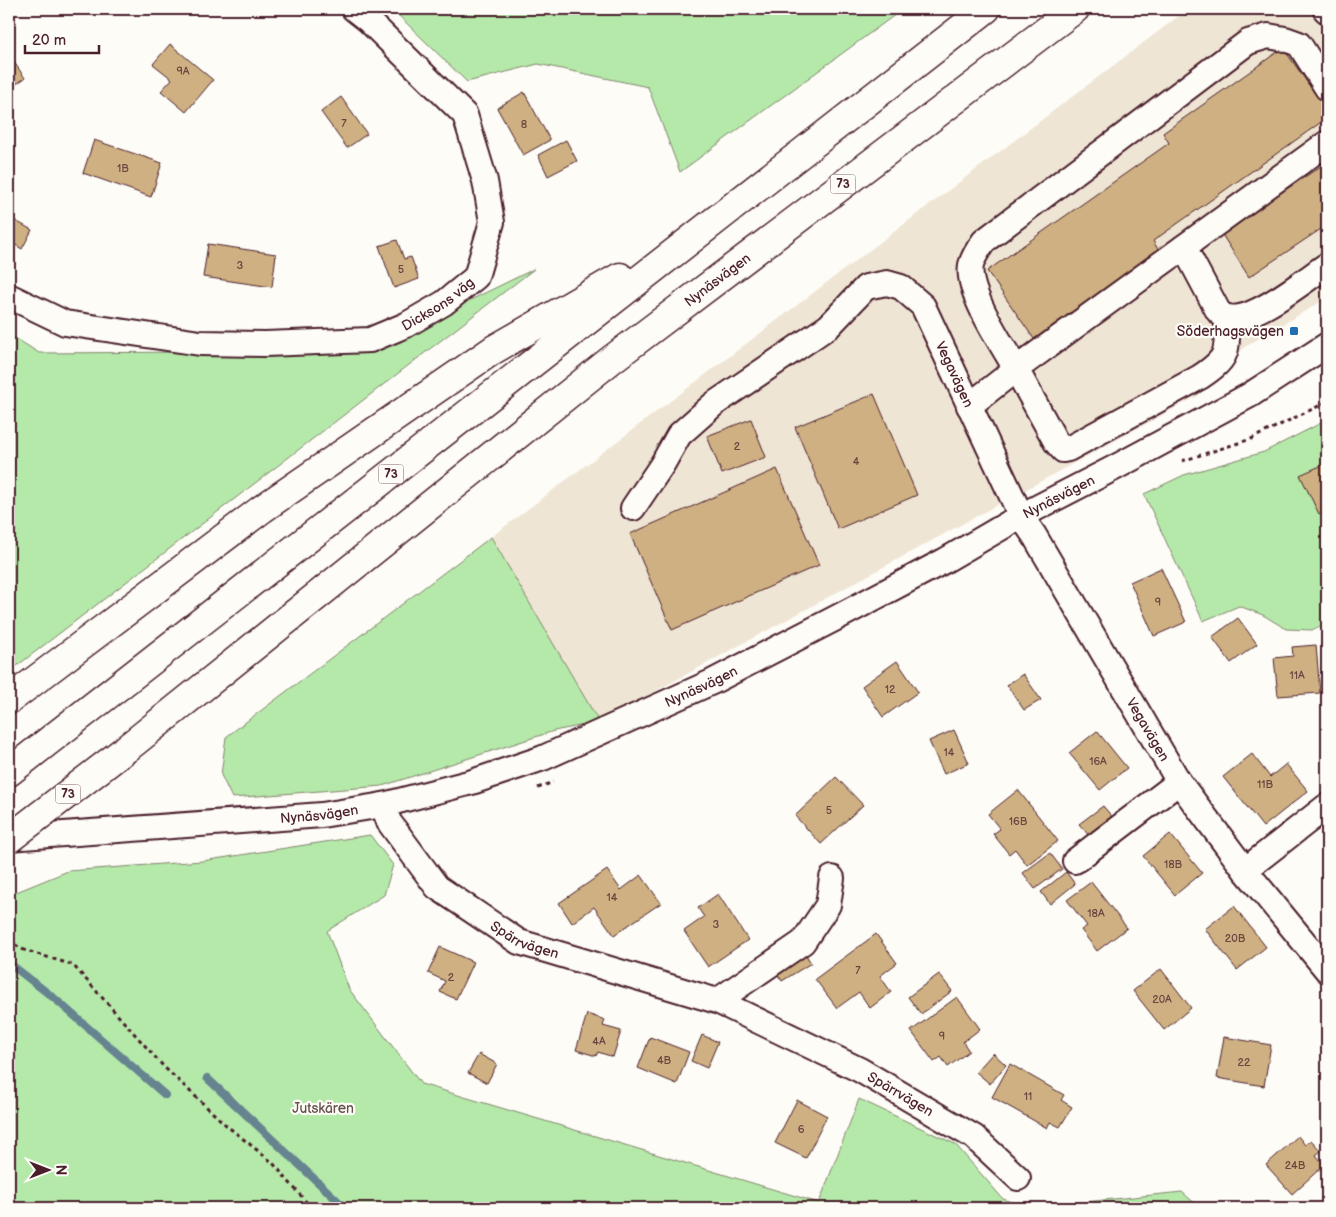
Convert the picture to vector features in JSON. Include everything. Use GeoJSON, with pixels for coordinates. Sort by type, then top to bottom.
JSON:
{"type":"FeatureCollection","features":[{"type":"Feature","properties":{"kind":"highway","name":"73"},"geometry":{"type":"LineString","coordinates":[[9,772],[986,9]]}},
{"type":"Feature","properties":{"kind":"highway","name":"Nynäsvägen"},"geometry":{"type":"LineString","coordinates":[[9,838],[126,749],[611,360],[1075,9]]}},
{"type":"Feature","properties":{"kind":"highway"},"geometry":{"type":"LineString","coordinates":[[15,696],[262,509],[493,350],[708,226]]}},
{"type":"Feature","properties":{"kind":"street","name":"Dicksons väg"},"geometry":{"type":"LineString","coordinates":[[9,296],[65,323],[141,335],[209,343],[265,344],[370,340],[406,325],[444,303],[476,277],[492,222],[485,181],[465,115],[368,20],[354,9]]}},
{"type":"Feature","properties":{"kind":"street"},"geometry":{"type":"LineString","coordinates":[[1227,317],[1227,351],[1218,365],[1200,377],[1063,450],[1056,442],[983,310],[972,285],[971,265],[984,241],[1248,42],[1268,36],[1286,39],[1299,44],[1327,88]]}},
{"type":"Feature","properties":{"kind":"street"},"geometry":{"type":"LineString","coordinates":[[969,406],[1016,368],[1327,143]]}},
{"type":"Feature","properties":{"kind":"street"},"geometry":{"type":"LineString","coordinates":[[1184,247],[1218,311],[1227,317],[1244,316],[1259,311],[1327,265]]}},
{"type":"Feature","properties":{"kind":"street","name":"Vegavägen"},"geometry":{"type":"LineString","coordinates":[[634,508],[679,435],[714,404],[829,326],[866,287],[886,282],[900,287],[923,306],[1021,516],[1180,782],[1245,870],[1327,970]]}},
{"type":"Feature","properties":{"kind":"street","name":"Nynäsvägen"},"geometry":{"type":"LineString","coordinates":[[9,838],[322,815],[383,805],[472,782],[543,758],[712,682],[944,561],[1021,516],[1250,395],[1327,344]]}},
{"type":"Feature","properties":{"kind":"street"},"geometry":{"type":"LineString","coordinates":[[1075,861],[1180,782]]}},
{"type":"Feature","properties":{"kind":"street","name":"Spärrvägen"},"geometry":{"type":"LineString","coordinates":[[383,805],[389,822],[438,887],[519,942],[717,1001],[860,1070],[966,1132],[974,1137],[1018,1178]]}},
{"type":"Feature","properties":{"kind":"street"},"geometry":{"type":"LineString","coordinates":[[1245,870],[1327,806]]}},
{"type":"Feature","properties":{"kind":"street"},"geometry":{"type":"LineString","coordinates":[[717,1001],[803,942],[828,906],[832,878]]}},
{"type":"Feature","properties":{"kind":"path"},"geometry":{"type":"LineString","coordinates":[[9,940],[21,949],[74,965],[164,1066],[227,1126],[272,1162],[310,1208]]}},
{"type":"Feature","properties":{"kind":"shaded area"},"geometry":{"type":"Polygon","coordinates":[[[1188,9],[1327,9],[1327,298],[1245,347],[1199,395],[599,722],[491,537],[1188,9]]]}},
{"type":"Feature","properties":{"kind":"green space"},"geometry":{"type":"Polygon","coordinates":[[[392,9],[903,9],[680,172],[648,87],[538,64],[467,82],[392,9]]]}},
{"type":"Feature","properties":{"kind":"green space"},"geometry":{"type":"Polygon","coordinates":[[[534,269],[9,672],[9,334],[39,353],[366,351],[534,269]]]}},
{"type":"Feature","properties":{"kind":"green space"},"geometry":{"type":"Polygon","coordinates":[[[1327,420],[1327,623],[1312,630],[1286,629],[1263,615],[1239,606],[1203,621],[1144,494],[1184,475],[1264,452],[1327,420]]]}},
{"type":"Feature","properties":{"kind":"green space"},"geometry":{"type":"Polygon","coordinates":[[[491,537],[599,722],[554,731],[382,786],[232,798],[221,775],[226,737],[491,537]]]}},
{"type":"Feature","properties":{"kind":"green space","name":"Jutskären"},"geometry":{"type":"Polygon","coordinates":[[[370,835],[393,865],[384,895],[327,931],[349,989],[421,1084],[819,1203],[859,1099],[955,1144],[1003,1199],[1028,1208],[9,1208],[9,895],[68,871],[202,861],[370,835]]]}},
{"type":"Feature","properties":{"kind":"green space"},"geometry":{"type":"Polygon","coordinates":[[[1182,1192],[1200,1208],[1048,1208],[1075,1203],[1182,1192]]]}},
{"type":"Feature","properties":{"kind":"building"},"geometry":{"type":"Polygon","coordinates":[[[170,44],[213,80],[186,112],[161,91],[172,79],[153,64],[170,44]]]}},
{"type":"Feature","properties":{"kind":"building"},"geometry":{"type":"Polygon","coordinates":[[[1283,48],[1327,110],[1327,118],[1153,241],[1159,251],[1034,339],[987,271],[1169,143],[1163,133],[1283,48]]]}},
{"type":"Feature","properties":{"kind":"building"},"geometry":{"type":"Polygon","coordinates":[[[9,55],[25,78],[9,89],[9,55]]]}},
{"type":"Feature","properties":{"kind":"building"},"geometry":{"type":"Polygon","coordinates":[[[524,92],[550,140],[523,155],[497,108],[524,92]]]}},
{"type":"Feature","properties":{"kind":"building"},"geometry":{"type":"Polygon","coordinates":[[[341,97],[367,134],[347,148],[321,112],[341,97]]]}},
{"type":"Feature","properties":{"kind":"building"},"geometry":{"type":"Polygon","coordinates":[[[94,140],[162,163],[151,197],[83,173],[94,140]]]}},
{"type":"Feature","properties":{"kind":"building"},"geometry":{"type":"Polygon","coordinates":[[[566,140],[577,161],[548,176],[538,155],[566,140]]]}},
{"type":"Feature","properties":{"kind":"building"},"geometry":{"type":"Polygon","coordinates":[[[1327,162],[1327,225],[1249,277],[1221,233],[1327,162]]]}},
{"type":"Feature","properties":{"kind":"building"},"geometry":{"type":"Polygon","coordinates":[[[14,220],[32,230],[22,249],[9,241],[9,230],[14,220]]]}},
{"type":"Feature","properties":{"kind":"building"},"geometry":{"type":"Polygon","coordinates":[[[397,240],[404,259],[411,257],[419,279],[394,288],[379,246],[397,240]]]}},
{"type":"Feature","properties":{"kind":"building"},"geometry":{"type":"Polygon","coordinates":[[[208,244],[276,254],[272,287],[203,277],[208,244]]]}},
{"type":"Feature","properties":{"kind":"building"},"geometry":{"type":"Polygon","coordinates":[[[874,394],[917,495],[838,529],[795,427],[874,394]]]}},
{"type":"Feature","properties":{"kind":"building"},"geometry":{"type":"Polygon","coordinates":[[[751,419],[766,457],[722,474],[707,436],[751,419]]]}},
{"type":"Feature","properties":{"kind":"building"},"geometry":{"type":"Polygon","coordinates":[[[1327,463],[1327,510],[1319,514],[1300,475],[1327,463]]]}},
{"type":"Feature","properties":{"kind":"building"},"geometry":{"type":"Polygon","coordinates":[[[777,469],[819,565],[672,630],[630,534],[777,469]]]}},
{"type":"Feature","properties":{"kind":"building"},"geometry":{"type":"Polygon","coordinates":[[[1161,568],[1186,622],[1154,636],[1130,582],[1161,568]]]}},
{"type":"Feature","properties":{"kind":"building"},"geometry":{"type":"Polygon","coordinates":[[[1238,618],[1257,644],[1231,663],[1212,637],[1238,618]]]}},
{"type":"Feature","properties":{"kind":"building"},"geometry":{"type":"Polygon","coordinates":[[[1316,645],[1320,693],[1278,696],[1274,658],[1293,656],[1292,647],[1316,645]]]}},
{"type":"Feature","properties":{"kind":"building"},"geometry":{"type":"Polygon","coordinates":[[[897,661],[918,692],[883,717],[862,686],[897,661]]]}},
{"type":"Feature","properties":{"kind":"building"},"geometry":{"type":"Polygon","coordinates":[[[1023,674],[1041,700],[1024,710],[1007,685],[1023,674]]]}},
{"type":"Feature","properties":{"kind":"building"},"geometry":{"type":"Polygon","coordinates":[[[954,730],[969,763],[944,774],[929,741],[954,730]]]}},
{"type":"Feature","properties":{"kind":"building"},"geometry":{"type":"Polygon","coordinates":[[[1097,731],[1127,768],[1100,790],[1069,753],[1097,731]]]}},
{"type":"Feature","properties":{"kind":"building"},"geometry":{"type":"Polygon","coordinates":[[[1252,754],[1270,777],[1286,764],[1308,791],[1263,827],[1223,777],[1252,754]]]}},
{"type":"Feature","properties":{"kind":"building"},"geometry":{"type":"Polygon","coordinates":[[[836,777],[863,805],[821,844],[795,816],[836,777]]]}},
{"type":"Feature","properties":{"kind":"building"},"geometry":{"type":"Polygon","coordinates":[[[1018,790],[1058,841],[1027,865],[1015,849],[1009,854],[993,834],[1000,829],[988,814],[1018,790]]]}},
{"type":"Feature","properties":{"kind":"building"},"geometry":{"type":"Polygon","coordinates":[[[1103,806],[1114,819],[1091,838],[1079,824],[1103,806]]]}},
{"type":"Feature","properties":{"kind":"building"},"geometry":{"type":"Polygon","coordinates":[[[1170,834],[1202,873],[1175,895],[1143,856],[1170,834]]]}},
{"type":"Feature","properties":{"kind":"building"},"geometry":{"type":"Polygon","coordinates":[[[1050,853],[1062,869],[1035,889],[1023,873],[1050,853]]]}},
{"type":"Feature","properties":{"kind":"building"},"geometry":{"type":"Polygon","coordinates":[[[607,870],[621,890],[641,875],[661,903],[614,935],[594,907],[572,923],[559,903],[607,870]]]}},
{"type":"Feature","properties":{"kind":"building"},"geometry":{"type":"Polygon","coordinates":[[[1066,872],[1075,884],[1050,904],[1041,892],[1066,872]]]}},
{"type":"Feature","properties":{"kind":"building"},"geometry":{"type":"Polygon","coordinates":[[[1091,882],[1127,928],[1097,951],[1081,930],[1087,926],[1067,900],[1091,882]]]}},
{"type":"Feature","properties":{"kind":"building"},"geometry":{"type":"Polygon","coordinates":[[[718,894],[748,940],[708,967],[684,931],[704,917],[698,908],[718,894]]]}},
{"type":"Feature","properties":{"kind":"building"},"geometry":{"type":"Polygon","coordinates":[[[1234,906],[1266,947],[1237,970],[1205,929],[1234,906]]]}},
{"type":"Feature","properties":{"kind":"building"},"geometry":{"type":"Polygon","coordinates":[[[876,934],[897,963],[880,976],[891,992],[870,1008],[859,992],[837,1008],[815,979],[876,934]]]}},
{"type":"Feature","properties":{"kind":"building"},"geometry":{"type":"Polygon","coordinates":[[[440,947],[473,962],[456,999],[440,992],[445,981],[428,973],[440,947]]]}},
{"type":"Feature","properties":{"kind":"building"},"geometry":{"type":"Polygon","coordinates":[[[801,947],[811,963],[782,981],[772,966],[801,947]]]}},
{"type":"Feature","properties":{"kind":"building"},"geometry":{"type":"Polygon","coordinates":[[[1161,969],[1191,1008],[1164,1030],[1133,991],[1161,969]]]}},
{"type":"Feature","properties":{"kind":"building"},"geometry":{"type":"Polygon","coordinates":[[[939,974],[952,991],[921,1014],[908,997],[939,974]]]}},
{"type":"Feature","properties":{"kind":"building"},"geometry":{"type":"Polygon","coordinates":[[[957,997],[980,1029],[963,1042],[969,1051],[948,1067],[941,1057],[934,1062],[911,1031],[957,997]]]}},
{"type":"Feature","properties":{"kind":"building"},"geometry":{"type":"Polygon","coordinates":[[[587,1014],[605,1020],[603,1026],[621,1031],[613,1057],[598,1052],[596,1056],[576,1050],[587,1014]]]}},
{"type":"Feature","properties":{"kind":"building"},"geometry":{"type":"Polygon","coordinates":[[[702,1035],[718,1042],[707,1068],[691,1061],[702,1035]]]}},
{"type":"Feature","properties":{"kind":"building"},"geometry":{"type":"Polygon","coordinates":[[[650,1037],[689,1052],[677,1084],[638,1068],[650,1037]]]}},
{"type":"Feature","properties":{"kind":"building"},"geometry":{"type":"Polygon","coordinates":[[[1224,1037],[1271,1045],[1264,1086],[1217,1078],[1224,1037]]]}},
{"type":"Feature","properties":{"kind":"building"},"geometry":{"type":"Polygon","coordinates":[[[993,1053],[1006,1065],[990,1084],[976,1072],[993,1053]]]}},
{"type":"Feature","properties":{"kind":"building"},"geometry":{"type":"Polygon","coordinates":[[[479,1054],[497,1064],[487,1083],[468,1073],[479,1054]]]}},
{"type":"Feature","properties":{"kind":"building"},"geometry":{"type":"Polygon","coordinates":[[[1010,1064],[1064,1095],[1061,1100],[1072,1107],[1060,1127],[1050,1122],[1047,1128],[992,1097],[1010,1064]]]}},
{"type":"Feature","properties":{"kind":"building"},"geometry":{"type":"Polygon","coordinates":[[[797,1100],[827,1116],[806,1158],[775,1143],[797,1100]]]}},
{"type":"Feature","properties":{"kind":"building"},"geometry":{"type":"Polygon","coordinates":[[[1298,1136],[1305,1145],[1311,1140],[1321,1151],[1316,1155],[1324,1165],[1292,1194],[1266,1165],[1298,1136]]]}},
{"type":"Feature","properties":{"kind":"waterway"},"geometry":{"type":"LineString","coordinates":[[9,963],[54,998],[165,1095]]}},
{"type":"Feature","properties":{"kind":"waterway"},"geometry":{"type":"LineString","coordinates":[[207,1078],[340,1203],[343,1208]]}},
{"type":"Feature","properties":{"kind":"place","name":"Söderhagsvägen"},"geometry":{"type":"Point","coordinates":[1294,331]}}]}
